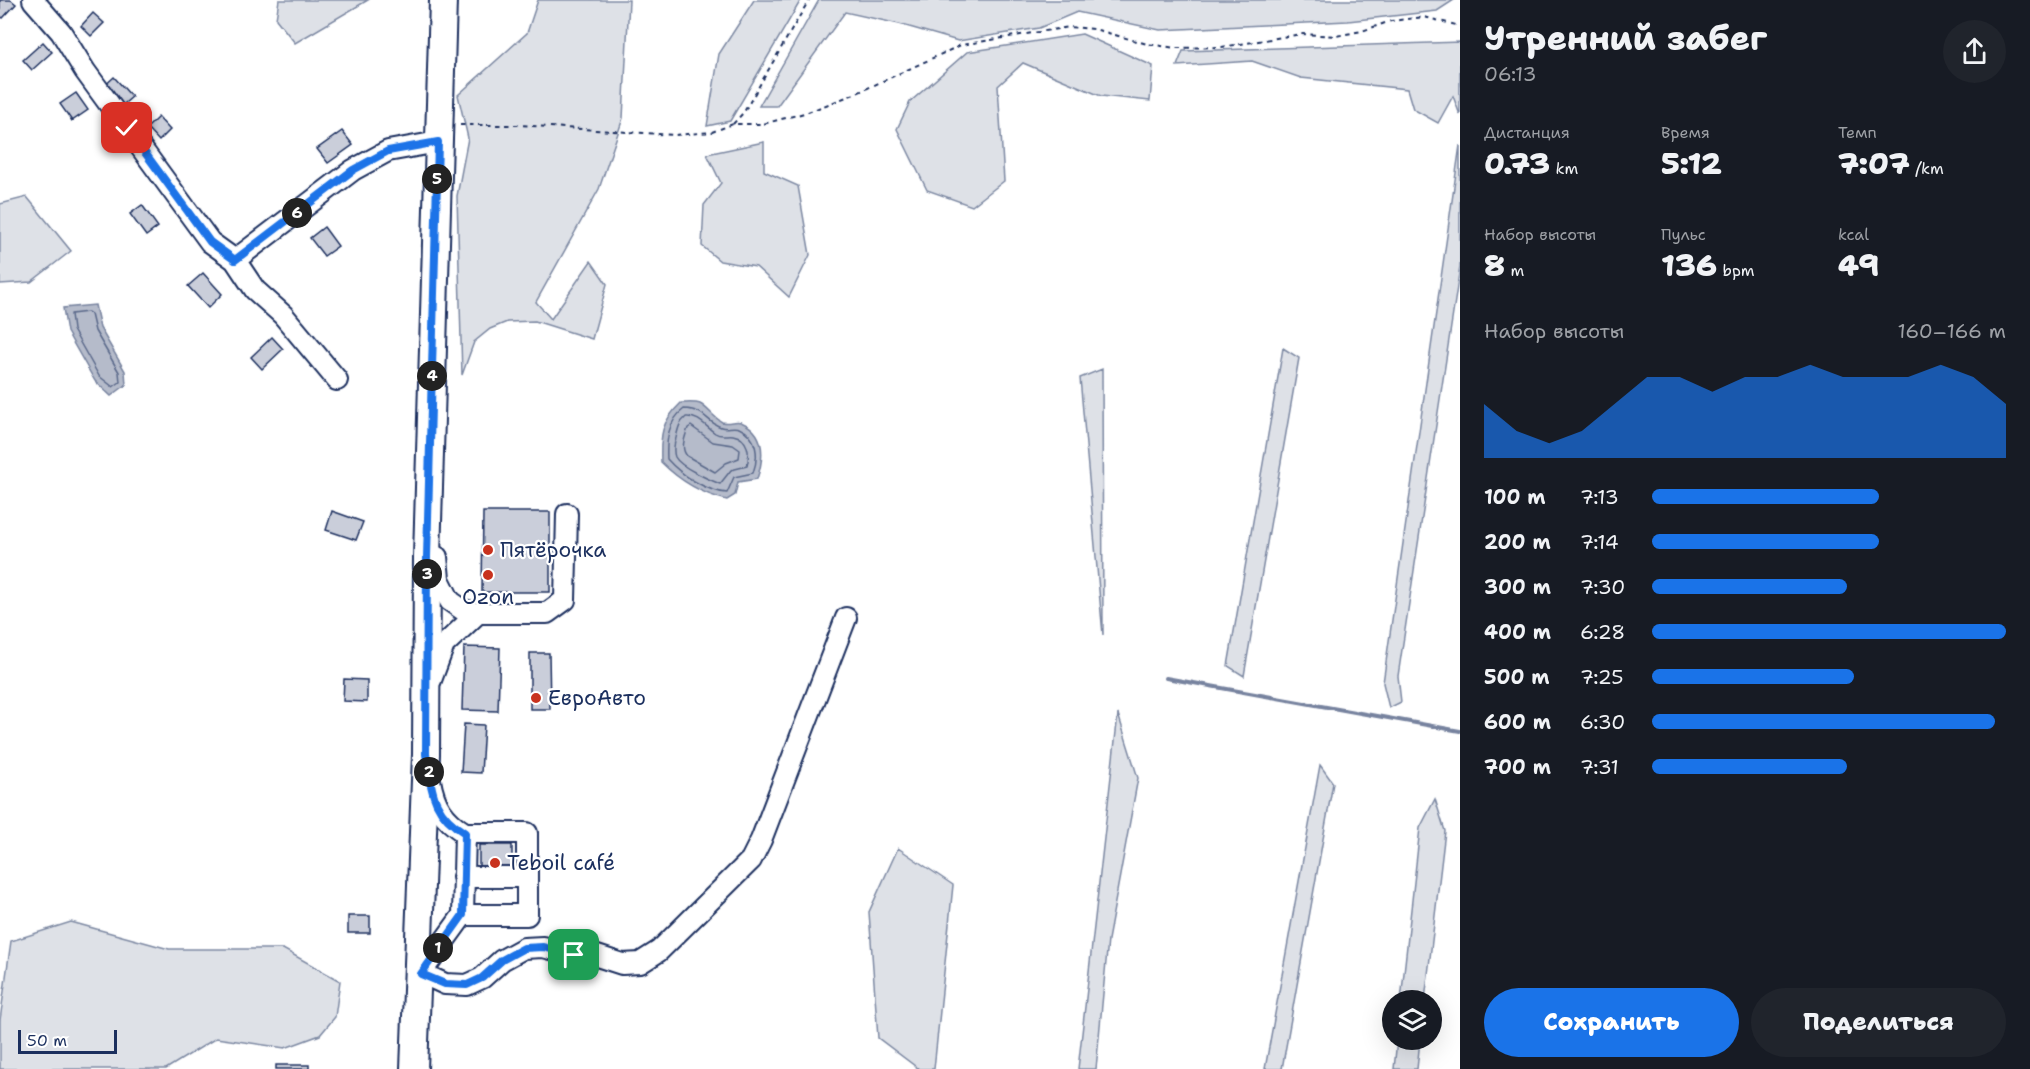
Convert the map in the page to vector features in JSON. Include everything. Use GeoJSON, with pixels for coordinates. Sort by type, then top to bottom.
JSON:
{"type":"FeatureCollection","features":[{"type":"Feature","properties":{"kind":"main road"},"geometry":{"type":"LineString","coordinates":[[414,1069],[426,754],[429,456],[443,0]]}},
{"type":"Feature","properties":{"kind":"lane"},"geometry":{"type":"LineString","coordinates":[[33,0],[61,32],[85,71],[210,242],[235,260],[255,290],[283,315],[337,380]]}},
{"type":"Feature","properties":{"kind":"lane"},"geometry":{"type":"LineString","coordinates":[[235,260],[353,170],[388,151],[439,134]]}},
{"type":"Feature","properties":{"kind":"lane"},"geometry":{"type":"LineString","coordinates":[[429,456],[439,579],[450,601],[463,610],[478,613],[546,613],[565,600],[567,513]]}},
{"type":"Feature","properties":{"kind":"lane"},"geometry":{"type":"LineString","coordinates":[[427,710],[431,676],[444,645],[478,613]]}},
{"type":"Feature","properties":{"kind":"lane"},"geometry":{"type":"LineString","coordinates":[[419,985],[467,985],[482,978],[502,960],[524,948],[543,947],[574,955],[594,955],[622,964],[640,963],[659,951],[750,860],[761,840],[846,618]]}},
{"type":"Feature","properties":{"kind":"lane"},"geometry":{"type":"LineString","coordinates":[[426,754],[436,806],[450,824],[465,833],[526,833],[527,915],[463,915]]}},
{"type":"Feature","properties":{"kind":"lane"},"geometry":{"type":"LineString","coordinates":[[419,985],[463,915],[465,833]]}},
{"type":"Feature","properties":{"kind":"lane"},"geometry":{"type":"LineString","coordinates":[[463,877],[527,876]]}},
{"type":"Feature","properties":{"kind":"path"},"geometry":{"type":"LineString","coordinates":[[734,124],[744,112],[808,0]]}},
{"type":"Feature","properties":{"kind":"path"},"geometry":{"type":"LineString","coordinates":[[439,134],[518,124],[675,135],[712,132],[734,124],[763,124],[808,112],[857,93],[961,45],[1069,27],[1094,29],[1147,44],[1187,48],[1222,47],[1301,34],[1336,36],[1362,31],[1391,21],[1424,17],[1460,26]]}},
{"type":"Feature","properties":{"kind":"shaded area"},"geometry":{"type":"Polygon","coordinates":[[[279,0],[368,0],[295,43],[276,19],[279,0]]]}},
{"type":"Feature","properties":{"kind":"shaded area"},"geometry":{"type":"Polygon","coordinates":[[[538,0],[629,0],[623,118],[599,189],[536,302],[551,319],[591,261],[607,284],[592,339],[535,321],[507,322],[490,329],[474,342],[462,375],[457,196],[468,138],[458,95],[527,33],[538,0]]]}},
{"type":"Feature","properties":{"kind":"shaded area"},"geometry":{"type":"Polygon","coordinates":[[[754,0],[801,0],[730,121],[707,126],[719,54],[754,0]]]}},
{"type":"Feature","properties":{"kind":"shaded area"},"geometry":{"type":"Polygon","coordinates":[[[819,0],[1454,0],[1437,11],[1348,21],[1160,30],[1077,12],[1039,28],[958,41],[899,24],[845,12],[777,106],[759,106],[819,0]]]}},
{"type":"Feature","properties":{"kind":"shaded area"},"geometry":{"type":"Polygon","coordinates":[[[1082,34],[1153,66],[1150,101],[1101,96],[1023,63],[998,86],[1004,181],[972,206],[927,190],[897,129],[910,102],[967,52],[1082,34]]]}},
{"type":"Feature","properties":{"kind":"shaded area"},"geometry":{"type":"Polygon","coordinates":[[[1460,42],[1460,115],[1453,96],[1438,123],[1413,109],[1407,89],[1301,78],[1252,61],[1177,66],[1183,51],[1460,42]]]}},
{"type":"Feature","properties":{"kind":"shaded area"},"geometry":{"type":"Polygon","coordinates":[[[764,142],[764,171],[798,186],[810,255],[789,297],[756,267],[720,261],[702,246],[704,205],[721,183],[707,154],[764,142]]]}},
{"type":"Feature","properties":{"kind":"shaded area"},"geometry":{"type":"Polygon","coordinates":[[[1460,145],[1460,267],[1398,676],[1401,702],[1389,708],[1383,683],[1460,145]]]}},
{"type":"Feature","properties":{"kind":"shaded area"},"geometry":{"type":"Polygon","coordinates":[[[27,197],[71,251],[31,282],[0,284],[0,204],[27,197]]]}},
{"type":"Feature","properties":{"kind":"shaded area"},"geometry":{"type":"Polygon","coordinates":[[[1283,348],[1299,358],[1244,676],[1228,666],[1283,348]]]}},
{"type":"Feature","properties":{"kind":"shaded area"},"geometry":{"type":"Polygon","coordinates":[[[1102,369],[1103,635],[1080,378],[1102,369]]]}},
{"type":"Feature","properties":{"kind":"shaded area"},"geometry":{"type":"Polygon","coordinates":[[[1118,714],[1138,778],[1108,940],[1096,1069],[1078,1069],[1118,714]]]}},
{"type":"Feature","properties":{"kind":"shaded area"},"geometry":{"type":"Polygon","coordinates":[[[1320,765],[1333,783],[1282,1069],[1265,1069],[1320,765]]]}},
{"type":"Feature","properties":{"kind":"shaded area"},"geometry":{"type":"Polygon","coordinates":[[[1435,799],[1445,831],[1426,990],[1402,990],[1420,828],[1435,799]]]}},
{"type":"Feature","properties":{"kind":"shaded area"},"geometry":{"type":"Polygon","coordinates":[[[898,848],[953,885],[934,1069],[919,1069],[878,1038],[869,912],[898,848]]]}},
{"type":"Feature","properties":{"kind":"shaded area"},"geometry":{"type":"Polygon","coordinates":[[[71,922],[169,949],[283,949],[340,981],[335,1017],[320,1035],[285,1048],[216,1038],[166,1069],[0,1069],[0,1020],[11,941],[71,922]]]}},
{"type":"Feature","properties":{"kind":"shaded area"},"geometry":{"type":"Polygon","coordinates":[[[1396,1050],[1419,1050],[1417,1069],[1394,1069],[1396,1050]]]}},
{"type":"Feature","properties":{"kind":"water"},"geometry":{"type":"Polygon","coordinates":[[[95,305],[100,328],[125,371],[126,385],[111,396],[95,381],[67,332],[63,308],[95,305]]]}},
{"type":"Feature","properties":{"kind":"water"},"geometry":{"type":"Polygon","coordinates":[[[681,403],[700,404],[722,422],[741,422],[755,433],[759,439],[762,455],[757,479],[738,482],[735,495],[727,500],[691,485],[661,462],[663,430],[669,416],[681,403]]]}},
{"type":"Feature","properties":{"kind":"building"},"geometry":{"type":"Polygon","coordinates":[[[0,0],[11,0],[16,4],[3,18],[0,16],[0,0]]]}},
{"type":"Feature","properties":{"kind":"building"},"geometry":{"type":"Polygon","coordinates":[[[93,13],[104,23],[91,36],[81,26],[93,13]]]}},
{"type":"Feature","properties":{"kind":"building"},"geometry":{"type":"Polygon","coordinates":[[[43,42],[52,52],[32,70],[23,60],[43,42]]]}},
{"type":"Feature","properties":{"kind":"building"},"geometry":{"type":"Polygon","coordinates":[[[114,77],[132,97],[118,109],[101,89],[114,77]]]}},
{"type":"Feature","properties":{"kind":"building"},"geometry":{"type":"Polygon","coordinates":[[[76,93],[88,110],[72,121],[60,104],[76,93]]]}},
{"type":"Feature","properties":{"kind":"building"},"geometry":{"type":"Polygon","coordinates":[[[158,117],[170,130],[159,141],[147,128],[158,117]]]}},
{"type":"Feature","properties":{"kind":"building"},"geometry":{"type":"Polygon","coordinates":[[[342,131],[353,145],[328,163],[317,149],[342,131]]]}},
{"type":"Feature","properties":{"kind":"building"},"geometry":{"type":"Polygon","coordinates":[[[142,205],[158,227],[146,236],[130,214],[142,205]]]}},
{"type":"Feature","properties":{"kind":"building"},"geometry":{"type":"Polygon","coordinates":[[[324,227],[338,246],[324,256],[310,238],[324,227]]]}},
{"type":"Feature","properties":{"kind":"building"},"geometry":{"type":"Polygon","coordinates":[[[203,273],[222,294],[208,308],[188,286],[203,273]]]}},
{"type":"Feature","properties":{"kind":"building"},"geometry":{"type":"Polygon","coordinates":[[[272,337],[283,349],[262,369],[251,357],[272,337]]]}},
{"type":"Feature","properties":{"kind":"building"},"geometry":{"type":"Polygon","coordinates":[[[332,511],[363,522],[356,540],[326,530],[332,511]]]}},
{"type":"Feature","properties":{"kind":"building"},"geometry":{"type":"Polygon","coordinates":[[[483,512],[550,512],[550,592],[482,592],[483,512]]]}},
{"type":"Feature","properties":{"kind":"building"},"geometry":{"type":"Polygon","coordinates":[[[464,647],[500,648],[498,711],[462,710],[464,647]]]}},
{"type":"Feature","properties":{"kind":"building"},"geometry":{"type":"Polygon","coordinates":[[[530,653],[549,653],[550,709],[530,709],[530,653]]]}},
{"type":"Feature","properties":{"kind":"building"},"geometry":{"type":"Polygon","coordinates":[[[344,679],[367,680],[367,702],[343,701],[344,679]]]}},
{"type":"Feature","properties":{"kind":"building"},"geometry":{"type":"Polygon","coordinates":[[[464,724],[484,725],[481,773],[461,772],[464,724]]]}},
{"type":"Feature","properties":{"kind":"building"},"geometry":{"type":"Polygon","coordinates":[[[479,845],[512,845],[512,870],[479,869],[479,845]]]}},
{"type":"Feature","properties":{"kind":"building"},"geometry":{"type":"Polygon","coordinates":[[[348,916],[370,916],[370,933],[348,933],[348,916]]]}},
{"type":"Feature","properties":{"kind":"building"},"geometry":{"type":"Polygon","coordinates":[[[276,1065],[309,1065],[309,1069],[276,1069],[276,1065]]]}},
{"type":"Feature","properties":{"kind":"waterway"},"geometry":{"type":"LineString","coordinates":[[1166,678],[1460,731]]}},
{"type":"Feature","properties":{"kind":"place","name":"Пятёрочка"},"geometry":{"type":"Point","coordinates":[488,550]}},
{"type":"Feature","properties":{"kind":"place","name":"Ozon"},"geometry":{"type":"Point","coordinates":[488,575]}},
{"type":"Feature","properties":{"kind":"place","name":"ЕвроАвто"},"geometry":{"type":"Point","coordinates":[536,698]}},
{"type":"Feature","properties":{"kind":"place","name":"Teboil café"},"geometry":{"type":"Point","coordinates":[495,863]}},
{"type":"Feature","properties":{"kind":"route"},"geometry":{"type":"LineString","coordinates":[[127,128],[210,242],[235,260],[353,170],[388,151],[438,142],[427,557],[426,754],[436,806],[450,824],[465,833],[463,915],[421,974],[445,984],[467,985],[482,978],[502,960],[524,948],[543,947],[574,955]]}}]}
